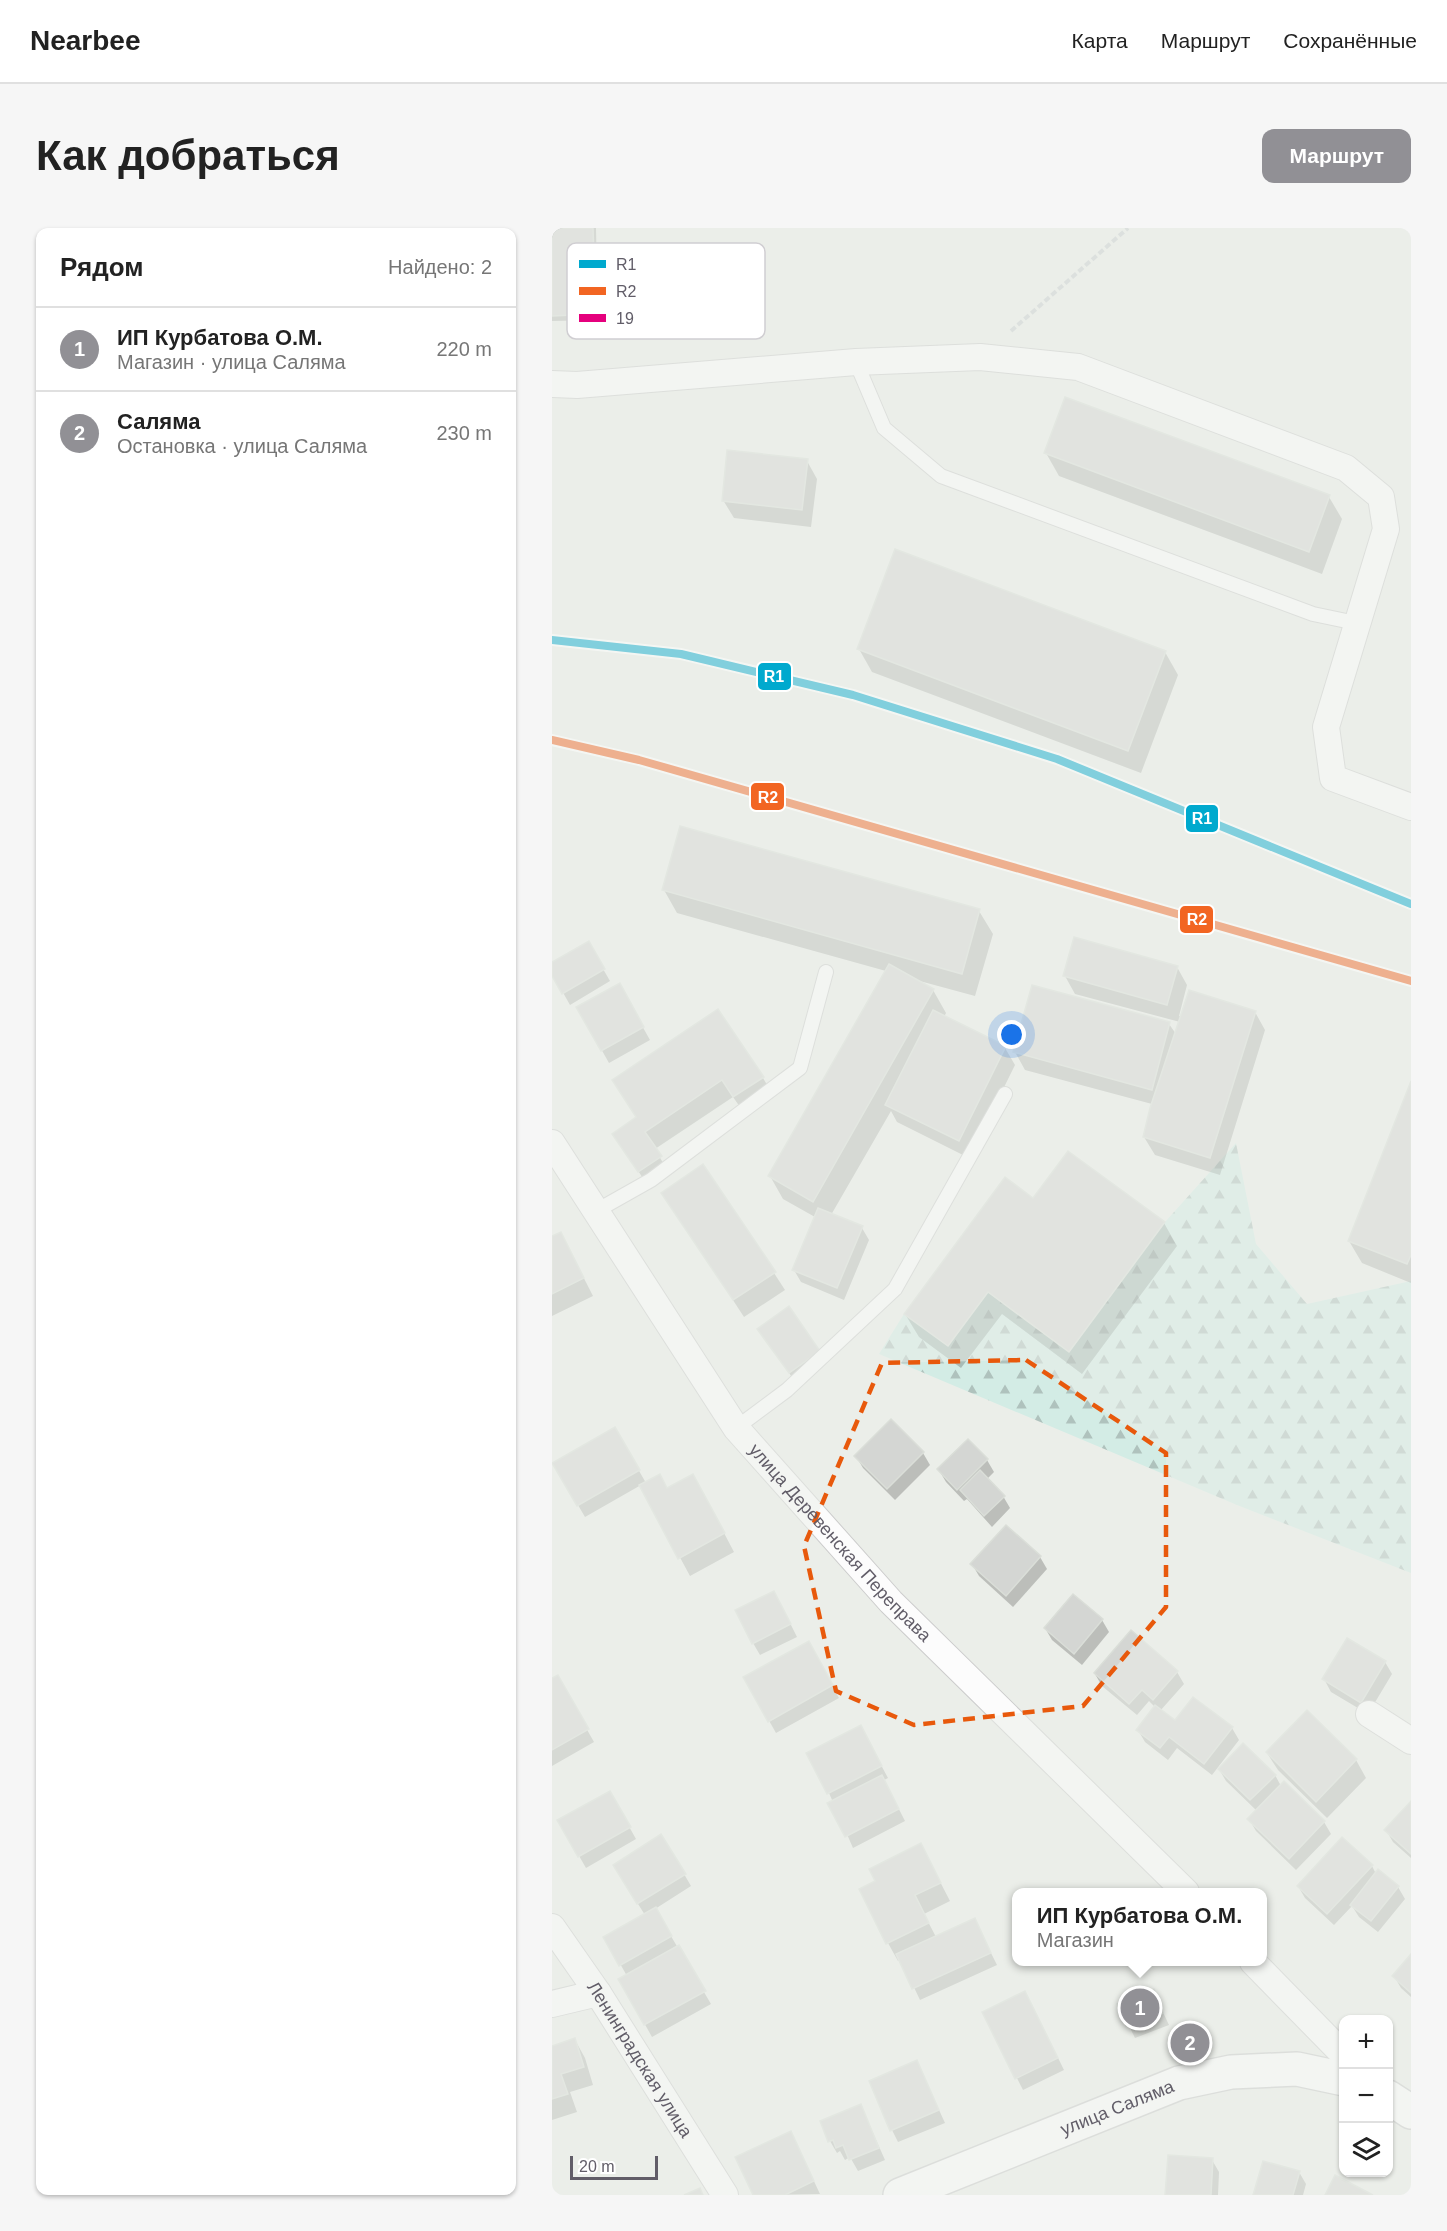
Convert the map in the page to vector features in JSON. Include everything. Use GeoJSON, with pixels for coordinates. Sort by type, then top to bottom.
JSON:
{"type":"FeatureCollection","features":[{"type":"Feature","properties":{"kind":"street"},"geometry":{"type":"LineString","coordinates":[[552,384],[577,385],[856,362],[980,357],[1078,367],[1346,468],[1381,497],[1386,529],[1326,727],[1332,778],[1411,807]]}},
{"type":"Feature","properties":{"kind":"street","name":"улица Деревенская Переправа"},"geometry":{"type":"LineString","coordinates":[[552,1143],[736,1428],[891,1602],[1181,1888]]}},
{"type":"Feature","properties":{"kind":"street"},"geometry":{"type":"LineString","coordinates":[[1369,1714],[1411,1741]]}},
{"type":"Feature","properties":{"kind":"street","name":"Ленинградская улица"},"geometry":{"type":"LineString","coordinates":[[552,1927],[598,1994],[725,2195]]}},
{"type":"Feature","properties":{"kind":"street"},"geometry":{"type":"LineString","coordinates":[[1257,1966],[1339,2050]]}},
{"type":"Feature","properties":{"kind":"street"},"geometry":{"type":"LineString","coordinates":[[552,2004],[598,1994]]}},
{"type":"Feature","properties":{"kind":"street","name":"улица Саляма"},"geometry":{"type":"LineString","coordinates":[[900,2195],[1179,2083],[1231,2072],[1297,2069],[1339,2078]]}},
{"type":"Feature","properties":{"kind":"street"},"geometry":{"type":"LineString","coordinates":[[1393,2100],[1411,2112]]}},
{"type":"Feature","properties":{"kind":"lane"},"geometry":{"type":"LineString","coordinates":[[856,362],[884,428],[941,476],[1313,614],[1356,624]]}},
{"type":"Feature","properties":{"kind":"lane"},"geometry":{"type":"LineString","coordinates":[[596,1211],[651,1180],[800,1068],[826,972]]}},
{"type":"Feature","properties":{"kind":"lane"},"geometry":{"type":"LineString","coordinates":[[736,1428],[787,1390],[895,1289],[1005,1094]]}},
{"type":"Feature","properties":{"kind":"path"},"geometry":{"type":"LineString","coordinates":[[980,357],[1128,228]]}},
{"type":"Feature","properties":{"kind":"highlighted area"},"geometry":{"type":"Polygon","coordinates":[[[1026,1360],[1166,1453],[1166,1607],[1083,1706],[914,1725],[836,1691],[804,1546],[882,1363],[1026,1360]]]}},
{"type":"Feature","properties":{"kind":"green space"},"geometry":{"type":"Polygon","coordinates":[[[1236,1143],[1256,1244],[1307,1304],[1411,1281],[1411,1573],[1237,1505],[879,1354],[904,1314],[948,1346],[988,1292],[1069,1352],[1165,1222],[1236,1143]]]}},
{"type":"Feature","properties":{"kind":"building"},"geometry":{"type":"Polygon","coordinates":[[[552,228],[593,228],[594,243],[567,243],[567,315],[552,316],[552,228]]]}},
{"type":"Feature","properties":{"kind":"building"},"geometry":{"type":"Polygon","coordinates":[[[1065,397],[1330,495],[1309,552],[1044,453],[1065,397]]]}},
{"type":"Feature","properties":{"kind":"building"},"geometry":{"type":"Polygon","coordinates":[[[727,450],[808,459],[802,510],[722,501],[727,450]]]}},
{"type":"Feature","properties":{"kind":"building"},"geometry":{"type":"Polygon","coordinates":[[[895,549],[1166,651],[1128,751],[857,649],[895,549]]]}},
{"type":"Feature","properties":{"kind":"building"},"geometry":{"type":"Polygon","coordinates":[[[680,826],[980,909],[962,974],[662,890],[680,826]]]}},
{"type":"Feature","properties":{"kind":"building"},"geometry":{"type":"Polygon","coordinates":[[[1074,937],[1178,966],[1167,1005],[1063,976],[1074,937]]]}},
{"type":"Feature","properties":{"kind":"building"},"geometry":{"type":"Polygon","coordinates":[[[589,941],[605,969],[562,994],[552,976],[552,962],[589,941]]]}},
{"type":"Feature","properties":{"kind":"building"},"geometry":{"type":"Polygon","coordinates":[[[889,964],[934,989],[813,1202],[768,1176],[889,964]]]}},
{"type":"Feature","properties":{"kind":"building"},"geometry":{"type":"Polygon","coordinates":[[[620,983],[644,1027],[601,1051],[576,1007],[620,983]]]}},
{"type":"Feature","properties":{"kind":"building"},"geometry":{"type":"Polygon","coordinates":[[[1032,985],[1170,1022],[1152,1090],[1013,1052],[1032,985]]]}},
{"type":"Feature","properties":{"kind":"building"},"geometry":{"type":"Polygon","coordinates":[[[1189,990],[1256,1011],[1210,1158],[1143,1137],[1150,1108],[1189,990]]]}},
{"type":"Feature","properties":{"kind":"building"},"geometry":{"type":"Polygon","coordinates":[[[718,1009],[764,1077],[733,1097],[722,1080],[645,1132],[662,1156],[638,1172],[612,1134],[636,1117],[612,1080],[718,1009]]]}},
{"type":"Feature","properties":{"kind":"building"},"geometry":{"type":"Polygon","coordinates":[[[933,1010],[1006,1046],[959,1141],[885,1105],[933,1010]]]}},
{"type":"Feature","properties":{"kind":"building"},"geometry":{"type":"Polygon","coordinates":[[[1411,1081],[1411,1255],[1407,1264],[1348,1241],[1411,1081]]]}},
{"type":"Feature","properties":{"kind":"building"},"geometry":{"type":"Polygon","coordinates":[[[1068,1151],[1165,1222],[1069,1352],[988,1292],[948,1346],[904,1314],[1005,1177],[1033,1198],[1068,1151]]]}},
{"type":"Feature","properties":{"kind":"building"},"geometry":{"type":"Polygon","coordinates":[[[703,1164],[776,1272],[733,1300],[661,1193],[703,1164]]]}},
{"type":"Feature","properties":{"kind":"building"},"geometry":{"type":"Polygon","coordinates":[[[818,1208],[863,1226],[837,1288],[792,1270],[818,1208]]]}},
{"type":"Feature","properties":{"kind":"building"},"geometry":{"type":"Polygon","coordinates":[[[561,1232],[584,1278],[552,1294],[552,1236],[561,1232]]]}},
{"type":"Feature","properties":{"kind":"building"},"geometry":{"type":"Polygon","coordinates":[[[789,1306],[820,1351],[789,1373],[757,1329],[789,1306]]]}},
{"type":"Feature","properties":{"kind":"building"},"geometry":{"type":"Polygon","coordinates":[[[891,1419],[924,1452],[887,1489],[854,1456],[891,1419]]]}},
{"type":"Feature","properties":{"kind":"building"},"geometry":{"type":"Polygon","coordinates":[[[615,1427],[640,1470],[577,1506],[552,1463],[615,1427]]]}},
{"type":"Feature","properties":{"kind":"building"},"geometry":{"type":"Polygon","coordinates":[[[968,1439],[988,1459],[957,1490],[937,1469],[968,1439]]]}},
{"type":"Feature","properties":{"kind":"building"},"geometry":{"type":"Polygon","coordinates":[[[980,1470],[1005,1496],[984,1516],[960,1490],[980,1470]]]}},
{"type":"Feature","properties":{"kind":"building"},"geometry":{"type":"Polygon","coordinates":[[[660,1474],[667,1488],[693,1474],[725,1533],[678,1559],[639,1485],[660,1474]]]}},
{"type":"Feature","properties":{"kind":"building"},"geometry":{"type":"Polygon","coordinates":[[[1006,1525],[1041,1556],[1006,1596],[970,1564],[1006,1525]]]}},
{"type":"Feature","properties":{"kind":"building"},"geometry":{"type":"Polygon","coordinates":[[[774,1591],[791,1624],[752,1644],[735,1610],[774,1591]]]}},
{"type":"Feature","properties":{"kind":"building"},"geometry":{"type":"Polygon","coordinates":[[[1073,1594],[1103,1619],[1074,1654],[1044,1628],[1073,1594]]]}},
{"type":"Feature","properties":{"kind":"building"},"geometry":{"type":"Polygon","coordinates":[[[1131,1630],[1178,1671],[1153,1700],[1142,1690],[1129,1704],[1094,1673],[1131,1630]]]}},
{"type":"Feature","properties":{"kind":"building"},"geometry":{"type":"Polygon","coordinates":[[[1347,1638],[1386,1661],[1361,1703],[1322,1679],[1347,1638]]]}},
{"type":"Feature","properties":{"kind":"building"},"geometry":{"type":"Polygon","coordinates":[[[809,1641],[833,1685],[768,1722],[743,1677],[809,1641]]]}},
{"type":"Feature","properties":{"kind":"building"},"geometry":{"type":"Polygon","coordinates":[[[558,1675],[589,1729],[552,1750],[552,1678],[558,1675]]]}},
{"type":"Feature","properties":{"kind":"building"},"geometry":{"type":"Polygon","coordinates":[[[1193,1697],[1233,1727],[1204,1764],[1169,1737],[1160,1748],[1136,1730],[1155,1705],[1175,1720],[1193,1697]]]}},
{"type":"Feature","properties":{"kind":"building"},"geometry":{"type":"Polygon","coordinates":[[[1307,1710],[1357,1759],[1316,1802],[1266,1752],[1307,1710]]]}},
{"type":"Feature","properties":{"kind":"building"},"geometry":{"type":"Polygon","coordinates":[[[861,1725],[882,1766],[827,1794],[806,1753],[861,1725]]]}},
{"type":"Feature","properties":{"kind":"building"},"geometry":{"type":"Polygon","coordinates":[[[1243,1743],[1276,1775],[1250,1800],[1218,1769],[1243,1743]]]}},
{"type":"Feature","properties":{"kind":"building"},"geometry":{"type":"Polygon","coordinates":[[[882,1775],[899,1809],[845,1837],[827,1803],[882,1775]]]}},
{"type":"Feature","properties":{"kind":"building"},"geometry":{"type":"Polygon","coordinates":[[[1284,1781],[1325,1821],[1289,1859],[1247,1819],[1284,1781]]]}},
{"type":"Feature","properties":{"kind":"building"},"geometry":{"type":"Polygon","coordinates":[[[610,1791],[631,1827],[578,1857],[557,1820],[610,1791]]]}},
{"type":"Feature","properties":{"kind":"building"},"geometry":{"type":"Polygon","coordinates":[[[1411,1801],[1411,1854],[1384,1830],[1411,1801]]]}},
{"type":"Feature","properties":{"kind":"building"},"geometry":{"type":"Polygon","coordinates":[[[661,1834],[686,1874],[637,1904],[613,1865],[661,1834]]]}},
{"type":"Feature","properties":{"kind":"building"},"geometry":{"type":"Polygon","coordinates":[[[1342,1837],[1373,1865],[1327,1914],[1297,1886],[1342,1837]]]}},
{"type":"Feature","properties":{"kind":"building"},"geometry":{"type":"Polygon","coordinates":[[[921,1843],[941,1883],[915,1895],[929,1923],[886,1944],[859,1889],[875,1881],[869,1869],[921,1843]]]}},
{"type":"Feature","properties":{"kind":"building"},"geometry":{"type":"Polygon","coordinates":[[[1378,1869],[1399,1886],[1371,1921],[1350,1905],[1378,1869]]]}},
{"type":"Feature","properties":{"kind":"building"},"geometry":{"type":"Polygon","coordinates":[[[656,1907],[672,1936],[619,1966],[603,1937],[656,1907]]]}},
{"type":"Feature","properties":{"kind":"building"},"geometry":{"type":"Polygon","coordinates":[[[975,1918],[991,1953],[912,1989],[896,1954],[975,1918]]]}},
{"type":"Feature","properties":{"kind":"building"},"geometry":{"type":"Polygon","coordinates":[[[679,1945],[706,1991],[644,2025],[618,1979],[679,1945]]]}},
{"type":"Feature","properties":{"kind":"building"},"geometry":{"type":"Polygon","coordinates":[[[1411,1954],[1411,1993],[1392,1976],[1411,1954]]]}},
{"type":"Feature","properties":{"kind":"building"},"geometry":{"type":"Polygon","coordinates":[[[1154,1989],[1163,2013],[1126,2026],[1117,2004],[1154,1989]]]}},
{"type":"Feature","properties":{"kind":"building"},"geometry":{"type":"Polygon","coordinates":[[[1025,1991],[1058,2058],[1015,2079],[982,2012],[1025,1991]]]}},
{"type":"Feature","properties":{"kind":"building"},"geometry":{"type":"Polygon","coordinates":[[[575,2038],[584,2067],[561,2074],[568,2094],[552,2099],[552,2046],[575,2038]]]}},
{"type":"Feature","properties":{"kind":"building"},"geometry":{"type":"Polygon","coordinates":[[[917,2060],[939,2110],[890,2131],[869,2081],[917,2060]]]}},
{"type":"Feature","properties":{"kind":"building"},"geometry":{"type":"Polygon","coordinates":[[[861,2104],[879,2148],[849,2160],[843,2145],[836,2148],[833,2140],[828,2142],[820,2121],[861,2104]]]}},
{"type":"Feature","properties":{"kind":"building"},"geometry":{"type":"Polygon","coordinates":[[[791,2131],[814,2181],[785,2195],[753,2195],[735,2157],[791,2131]]]}},
{"type":"Feature","properties":{"kind":"building"},"geometry":{"type":"Polygon","coordinates":[[[1168,2155],[1213,2158],[1211,2195],[1165,2195],[1168,2155]]]}},
{"type":"Feature","properties":{"kind":"building"},"geometry":{"type":"Polygon","coordinates":[[[1263,2161],[1300,2171],[1293,2195],[1253,2195],[1263,2161]]]}},
{"type":"Feature","properties":{"kind":"building"},"geometry":{"type":"Polygon","coordinates":[[[1335,2175],[1373,2195],[1325,2195],[1335,2175]]]}},
{"type":"Feature","properties":{"kind":"building"},"geometry":{"type":"Polygon","coordinates":[[[700,2188],[703,2195],[684,2195],[700,2188]]]}},
{"type":"Feature","properties":{"kind":"transit line","name":"R1"},"geometry":{"type":"LineString","coordinates":[[552,640],[681,654],[853,695],[1057,759],[1411,904]]}},
{"type":"Feature","properties":{"kind":"transit line","name":"R2"},"geometry":{"type":"LineString","coordinates":[[552,740],[639,760],[1411,981]]}},
{"type":"Feature","properties":{"kind":"place","name":"ИП Курбатова О.М."},"geometry":{"type":"Point","coordinates":[1140,2008]}},
{"type":"Feature","properties":{"kind":"place","name":"Саляма"},"geometry":{"type":"Point","coordinates":[1190,2043]}}]}
